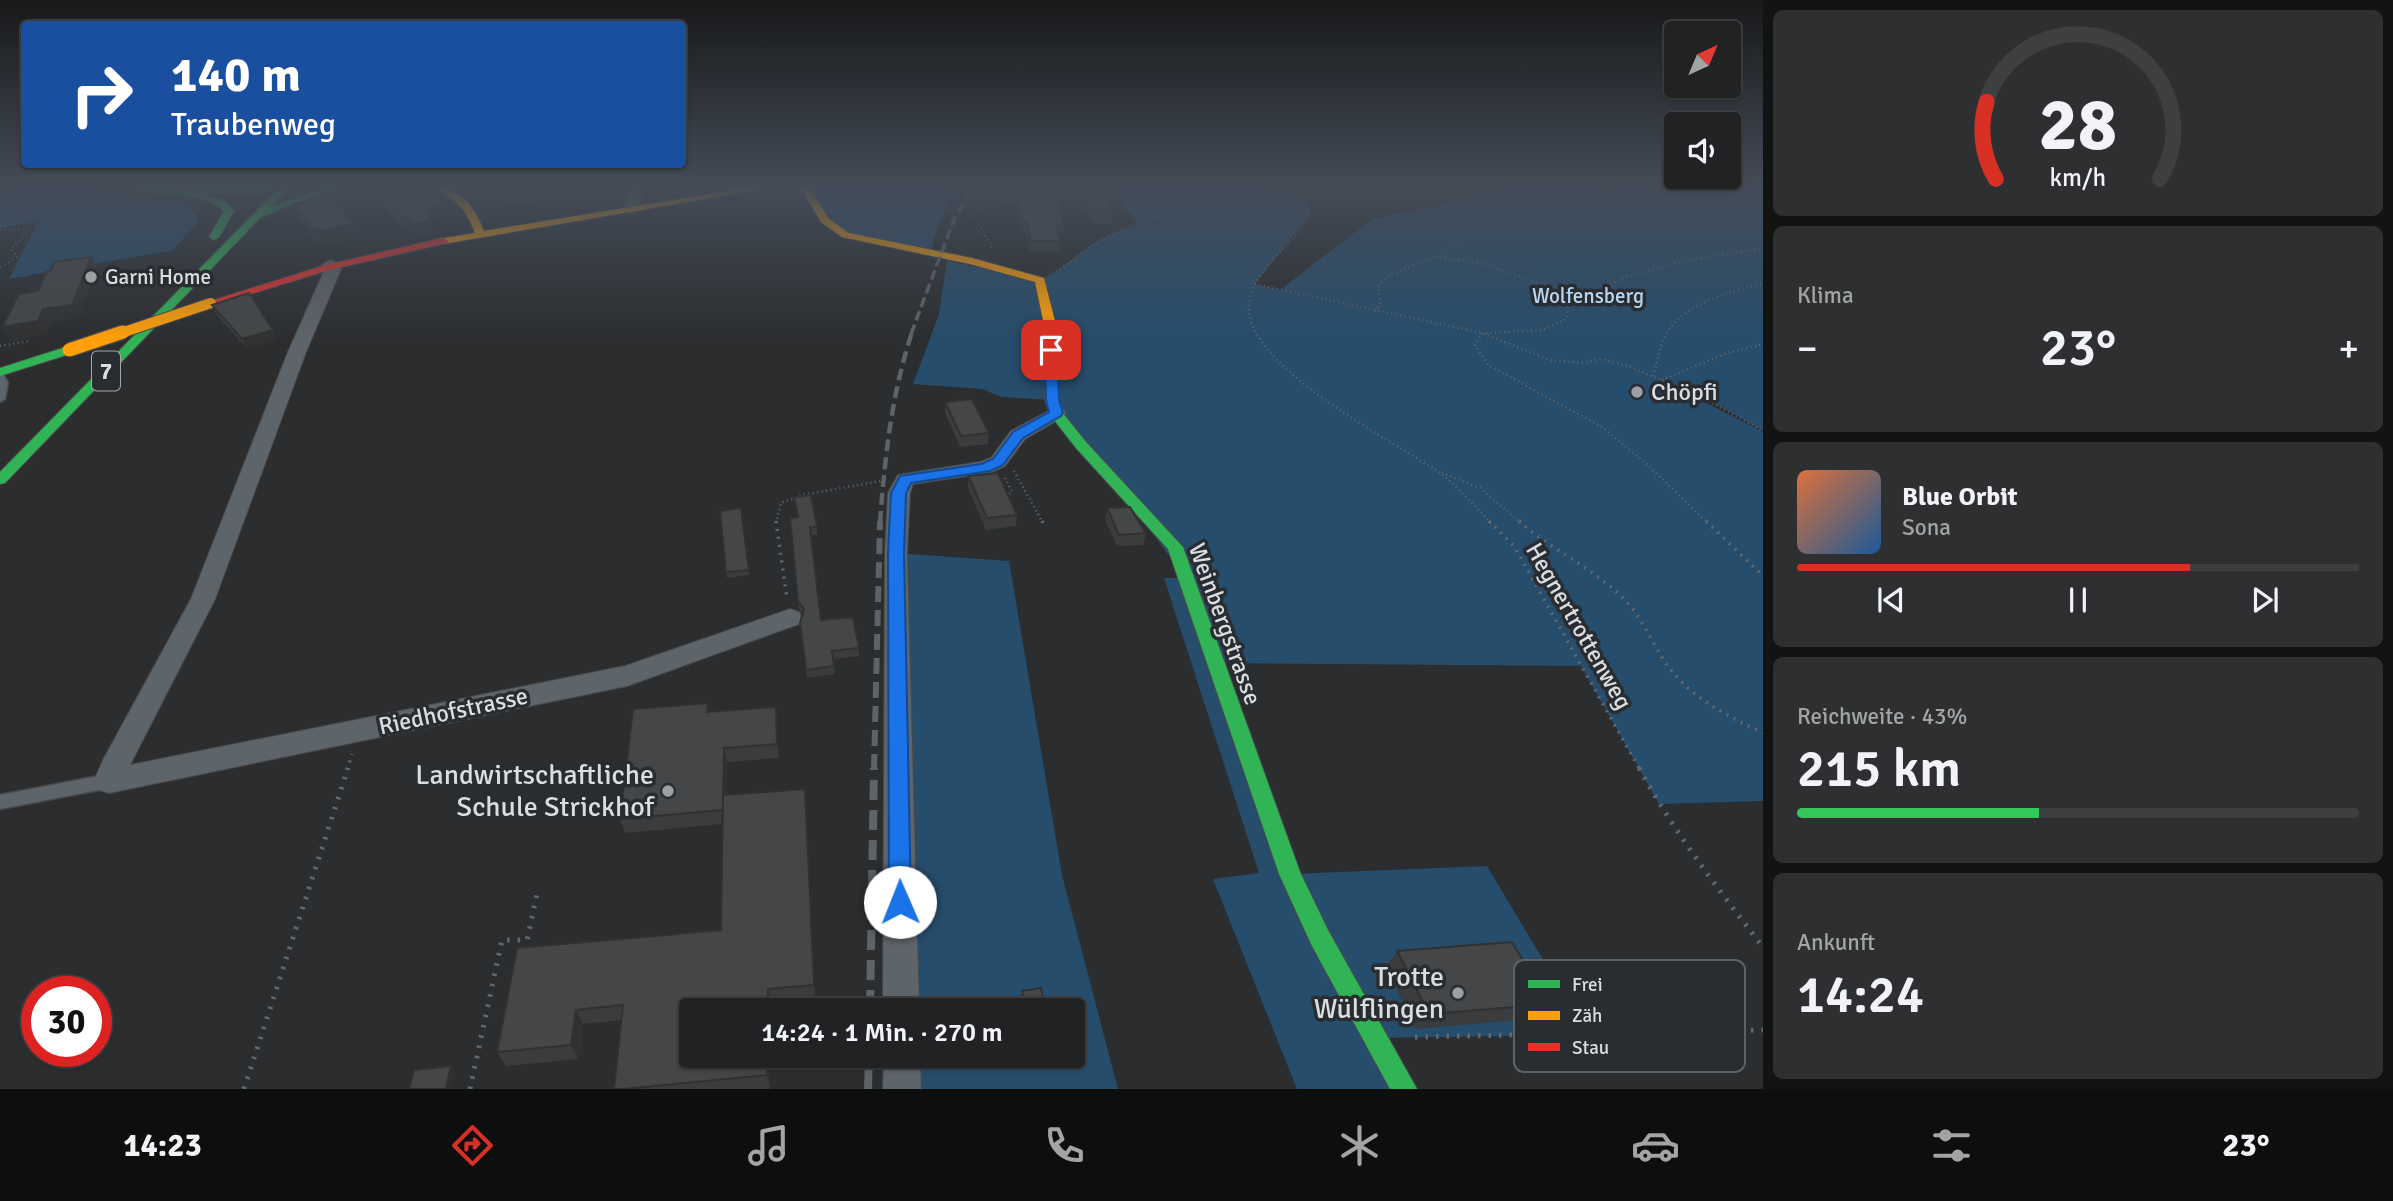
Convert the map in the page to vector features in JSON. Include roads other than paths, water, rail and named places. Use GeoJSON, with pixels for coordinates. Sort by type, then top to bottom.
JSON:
{"type":"FeatureCollection","features":[{"type":"Feature","properties":{"kind":"main road"},"geometry":{"type":"LineString","coordinates":[[163,289],[213,238]]}},
{"type":"Feature","properties":{"kind":"main road","name":"7"},"geometry":{"type":"LineString","coordinates":[[0,480],[235,238]]}},
{"type":"Feature","properties":{"kind":"main road"},"geometry":{"type":"LineString","coordinates":[[0,374],[330,265],[397,249],[464,238]]}},
{"type":"Feature","properties":{"kind":"main road"},"geometry":{"type":"LineString","coordinates":[[860,238],[972,261],[1040,280],[1050,326],[1052,400],[1056,413]]}},
{"type":"Feature","properties":{"kind":"main road","name":"7"},"geometry":{"type":"LineString","coordinates":[[97,355],[144,307]]}},
{"type":"Feature","properties":{"kind":"main road","name":"Weinbergstrasse"},"geometry":{"type":"LineString","coordinates":[[1056,413],[1081,445],[1175,547],[1290,874],[1320,937],[1404,1089]]}},
{"type":"Feature","properties":{"kind":"street"},"geometry":{"type":"LineString","coordinates":[[109,781],[117,760],[203,598],[297,352],[333,269],[330,265]]}},
{"type":"Feature","properties":{"kind":"street"},"geometry":{"type":"LineString","coordinates":[[901,998],[896,553],[899,493],[905,479],[975,470],[998,462],[1018,435],[1056,413]]}},
{"type":"Feature","properties":{"kind":"street","name":"Riedhofstrasse"},"geometry":{"type":"LineString","coordinates":[[109,781],[627,676],[790,618]]}},
{"type":"Feature","properties":{"kind":"street"},"geometry":{"type":"LineString","coordinates":[[902,1068],[902,1089]]}},
{"type":"Feature","properties":{"kind":"lane"},"geometry":{"type":"LineString","coordinates":[[0,374],[4,383],[0,399]]}},
{"type":"Feature","properties":{"kind":"lane","name":"Riedhofstrasse"},"geometry":{"type":"LineString","coordinates":[[0,802],[109,781]]}},
{"type":"Feature","properties":{"kind":"railway"},"geometry":{"type":"LineString","coordinates":[[911,334],[947,238]]}},
{"type":"Feature","properties":{"kind":"railway"},"geometry":{"type":"LineString","coordinates":[[880,523],[890,427],[912,332]]}},
{"type":"Feature","properties":{"kind":"railway"},"geometry":{"type":"LineString","coordinates":[[874,770],[880,521]]}},
{"type":"Feature","properties":{"kind":"railway"},"geometry":{"type":"LineString","coordinates":[[870,998],[874,768]]}},
{"type":"Feature","properties":{"kind":"railway"},"geometry":{"type":"LineString","coordinates":[[868,1089],[869,1068]]}},
{"type":"Feature","properties":{"kind":"place","name":"Garni Home"},"geometry":{"type":"Point","coordinates":[91,277]}},
{"type":"Feature","properties":{"kind":"place","name":"Chöpfi"},"geometry":{"type":"Point","coordinates":[1637,392]}},
{"type":"Feature","properties":{"kind":"place","name":"Landwirtschaftliche Schule Strickhof"},"geometry":{"type":"Point","coordinates":[668,791]}},
{"type":"Feature","properties":{"kind":"place","name":"Trotte Wülflingen"},"geometry":{"type":"Point","coordinates":[1458,993]}},
{"type":"Feature","properties":{"kind":"park label","name":"Wolfensberg"},"geometry":{"type":"Point","coordinates":[1588,296]}}]}
